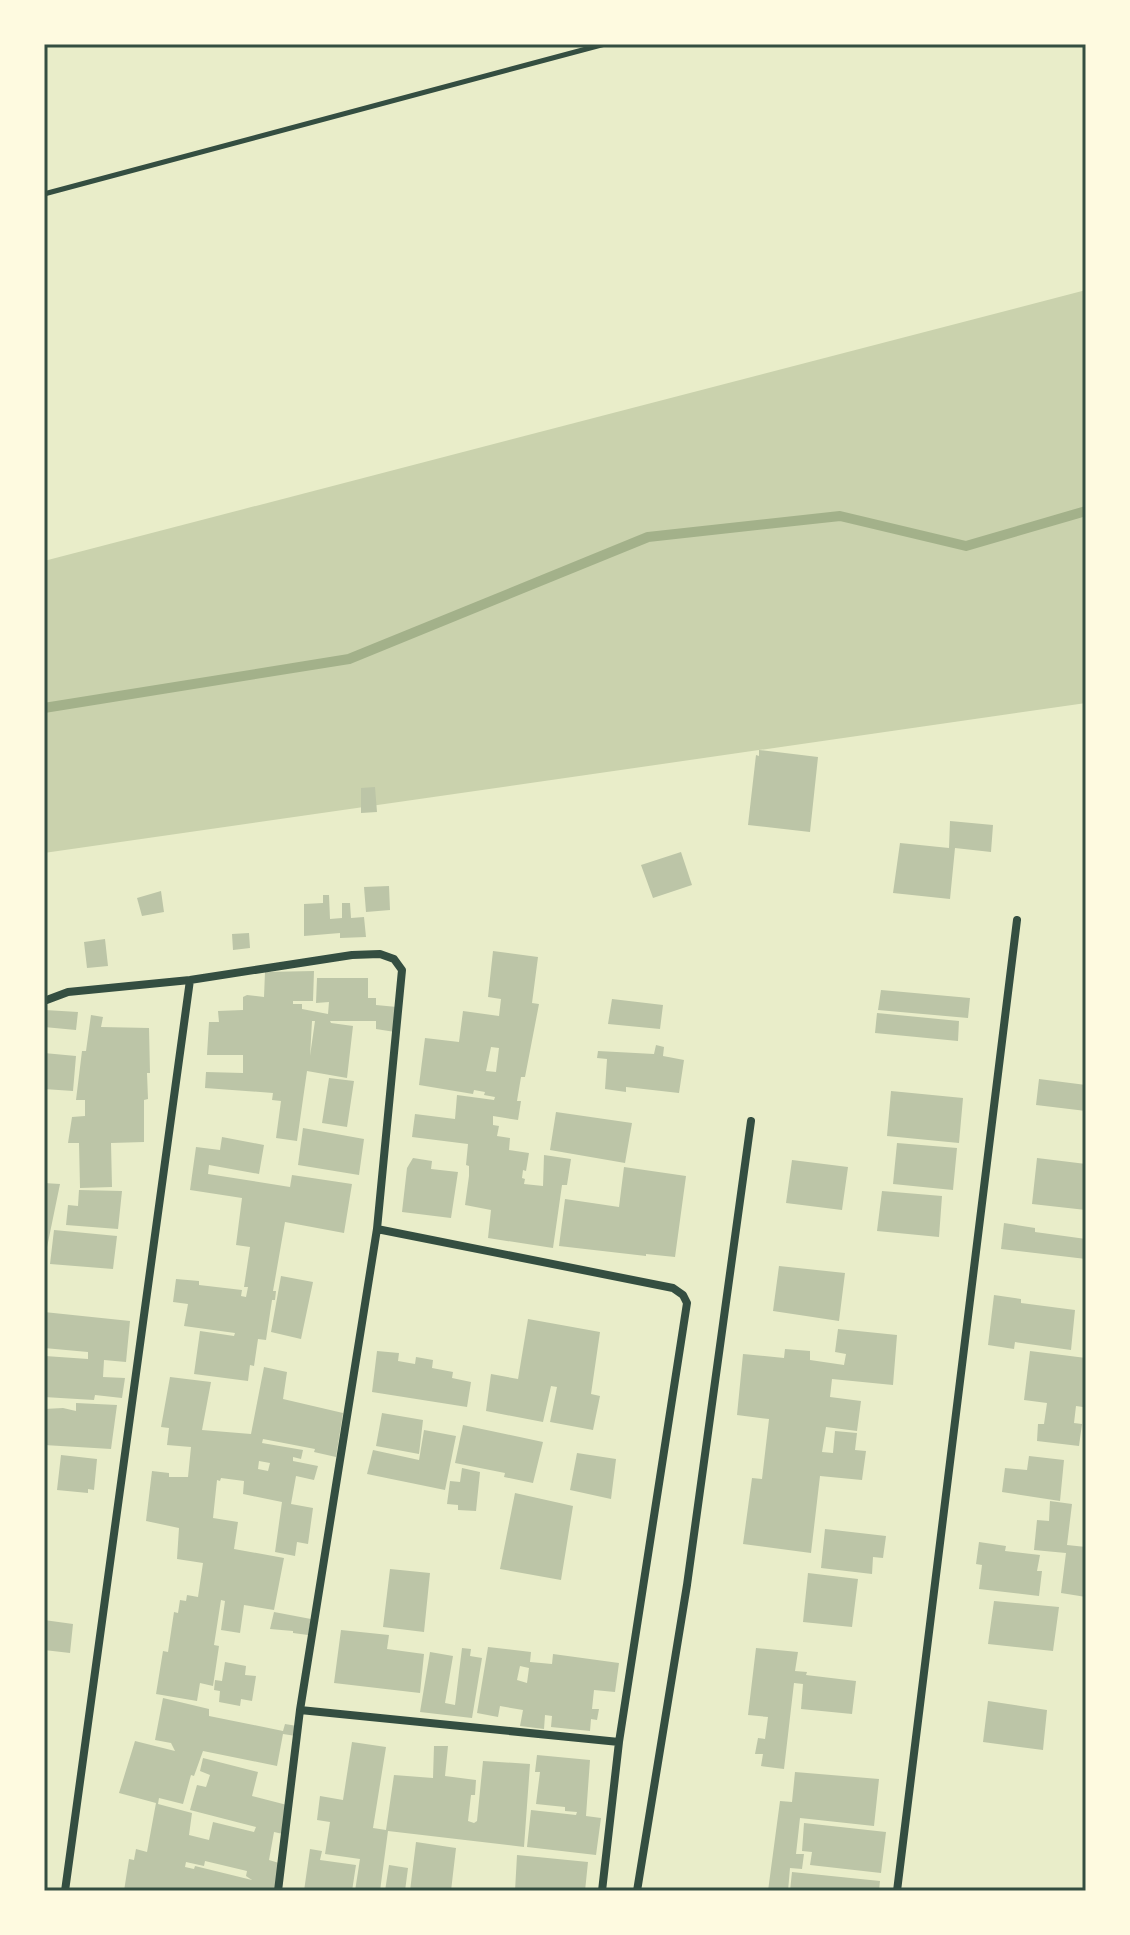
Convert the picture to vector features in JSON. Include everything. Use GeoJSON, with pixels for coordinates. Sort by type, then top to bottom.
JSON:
{"type":"FeatureCollection","features":[{"type":"Feature","properties":{"kind":"street"},"geometry":{"type":"LineString","coordinates":[[897,1891],[1017,920]]}},
{"type":"Feature","properties":{"kind":"street"},"geometry":{"type":"LineString","coordinates":[[44,1001],[68,992],[190,980],[352,955],[380,954],[394,959],[402,970],[377,1229],[300,1710],[278,1891]]}},
{"type":"Feature","properties":{"kind":"street"},"geometry":{"type":"LineString","coordinates":[[65,1891],[190,980]]}},
{"type":"Feature","properties":{"kind":"street"},"geometry":{"type":"LineString","coordinates":[[637,1891],[687,1585],[751,1121]]}},
{"type":"Feature","properties":{"kind":"street"},"geometry":{"type":"LineString","coordinates":[[377,1229],[673,1288],[683,1295],[687,1303],[619,1742],[602,1891]]}},
{"type":"Feature","properties":{"kind":"street"},"geometry":{"type":"LineString","coordinates":[[300,1710],[619,1742]]}},
{"type":"Feature","properties":{"kind":"path"},"geometry":{"type":"LineString","coordinates":[[44,194],[605,44]]}},
{"type":"Feature","properties":{"kind":"green space"},"geometry":{"type":"Polygon","coordinates":[[[1086,290],[1086,703],[44,853],[44,561],[1086,290]]]}},
{"type":"Feature","properties":{"kind":"building"},"geometry":{"type":"Polygon","coordinates":[[[759,750],[818,757],[810,832],[748,825],[759,750]]]}},
{"type":"Feature","properties":{"kind":"building"},"geometry":{"type":"Polygon","coordinates":[[[375,787],[377,812],[361,813],[361,788],[375,787]]]}},
{"type":"Feature","properties":{"kind":"building"},"geometry":{"type":"Polygon","coordinates":[[[950,821],[993,825],[991,852],[955,848],[950,899],[893,893],[900,843],[949,848],[950,821]]]}},
{"type":"Feature","properties":{"kind":"building"},"geometry":{"type":"Polygon","coordinates":[[[681,852],[692,885],[653,898],[641,865],[681,852]]]}},
{"type":"Feature","properties":{"kind":"building"},"geometry":{"type":"Polygon","coordinates":[[[389,886],[390,910],[366,912],[364,887],[389,886]]]}},
{"type":"Feature","properties":{"kind":"building"},"geometry":{"type":"Polygon","coordinates":[[[161,891],[164,912],[142,916],[137,898],[161,891]]]}},
{"type":"Feature","properties":{"kind":"building"},"geometry":{"type":"Polygon","coordinates":[[[323,895],[329,895],[330,919],[342,918],[342,903],[350,903],[351,918],[364,917],[366,937],[340,938],[340,933],[304,936],[304,904],[323,903],[323,895]]]}},
{"type":"Feature","properties":{"kind":"building"},"geometry":{"type":"Polygon","coordinates":[[[249,933],[250,948],[233,950],[232,934],[249,933]]]}},
{"type":"Feature","properties":{"kind":"building"},"geometry":{"type":"Polygon","coordinates":[[[105,939],[108,966],[87,968],[84,942],[105,939]]]}},
{"type":"Feature","properties":{"kind":"building"},"geometry":{"type":"Polygon","coordinates":[[[493,951],[538,957],[532,1003],[539,1004],[525,1077],[521,1077],[518,1120],[493,1116],[493,1125],[499,1126],[497,1136],[510,1138],[509,1150],[529,1153],[526,1171],[523,1170],[524,1184],[543,1186],[544,1155],[571,1159],[567,1185],[562,1185],[553,1248],[488,1238],[491,1210],[465,1205],[469,1176],[469,1166],[466,1165],[468,1144],[412,1137],[415,1114],[455,1119],[457,1095],[494,1100],[495,1097],[484,1095],[485,1092],[474,1090],[473,1094],[419,1085],[425,1038],[459,1042],[463,1011],[499,1016],[501,999],[488,997],[493,951]],[[491,1047],[486,1071],[496,1072],[499,1048],[491,1047]]]}},
{"type":"Feature","properties":{"kind":"building"},"geometry":{"type":"Polygon","coordinates":[[[314,971],[313,1001],[293,1001],[293,1004],[302,1004],[302,1009],[328,1014],[329,1002],[316,1003],[317,978],[368,978],[368,998],[376,998],[376,1005],[397,1007],[395,1032],[376,1029],[376,1021],[330,1021],[353,1026],[347,1078],[307,1071],[297,1141],[276,1138],[281,1101],[272,1100],[273,1093],[205,1088],[206,1072],[243,1073],[243,1055],[207,1055],[209,1022],[219,1022],[218,1011],[243,1010],[243,997],[247,995],[264,997],[265,972],[314,971]],[[312,1021],[310,1056],[315,1021],[312,1021]]]}},
{"type":"Feature","properties":{"kind":"building"},"geometry":{"type":"Polygon","coordinates":[[[881,990],[970,998],[968,1018],[878,1010],[881,990]]]}},
{"type":"Feature","properties":{"kind":"building"},"geometry":{"type":"Polygon","coordinates":[[[612,999],[663,1005],[660,1029],[608,1024],[612,999]]]}},
{"type":"Feature","properties":{"kind":"building"},"geometry":{"type":"Polygon","coordinates":[[[45,1010],[78,1012],[76,1030],[44,1027],[45,1010]]]}},
{"type":"Feature","properties":{"kind":"building"},"geometry":{"type":"Polygon","coordinates":[[[877,1013],[959,1021],[958,1041],[875,1033],[877,1013]]]}},
{"type":"Feature","properties":{"kind":"building"},"geometry":{"type":"Polygon","coordinates":[[[91,1015],[103,1017],[101,1027],[149,1028],[150,1073],[147,1073],[148,1099],[144,1100],[144,1142],[111,1143],[112,1187],[80,1188],[79,1143],[68,1143],[72,1117],[85,1116],[85,1100],[76,1100],[82,1051],[86,1051],[91,1015]]]}},
{"type":"Feature","properties":{"kind":"building"},"geometry":{"type":"Polygon","coordinates":[[[656,1045],[664,1047],[663,1056],[684,1060],[679,1093],[626,1087],[626,1092],[605,1089],[607,1059],[597,1058],[598,1051],[654,1054],[656,1045]]]}},
{"type":"Feature","properties":{"kind":"building"},"geometry":{"type":"Polygon","coordinates":[[[44,1053],[76,1056],[73,1091],[44,1089],[44,1053]]]}},
{"type":"Feature","properties":{"kind":"building"},"geometry":{"type":"Polygon","coordinates":[[[329,1078],[354,1081],[347,1127],[322,1123],[329,1078]]]}},
{"type":"Feature","properties":{"kind":"building"},"geometry":{"type":"Polygon","coordinates":[[[1039,1079],[1086,1085],[1086,1111],[1036,1105],[1039,1079]]]}},
{"type":"Feature","properties":{"kind":"building"},"geometry":{"type":"Polygon","coordinates":[[[891,1091],[963,1098],[959,1143],[887,1136],[891,1091]]]}},
{"type":"Feature","properties":{"kind":"building"},"geometry":{"type":"Polygon","coordinates":[[[556,1112],[632,1123],[625,1163],[550,1150],[556,1112]]]}},
{"type":"Feature","properties":{"kind":"building"},"geometry":{"type":"Polygon","coordinates":[[[303,1128],[364,1139],[359,1175],[298,1165],[303,1128]]]}},
{"type":"Feature","properties":{"kind":"building"},"geometry":{"type":"Polygon","coordinates":[[[222,1137],[264,1145],[259,1174],[209,1165],[208,1174],[290,1187],[292,1175],[352,1184],[344,1233],[285,1222],[273,1291],[276,1291],[275,1300],[272,1300],[266,1340],[258,1339],[248,1381],[194,1374],[200,1331],[234,1336],[235,1333],[184,1326],[188,1304],[173,1302],[176,1279],[242,1290],[241,1296],[246,1297],[248,1287],[244,1287],[250,1247],[236,1245],[242,1198],[190,1190],[196,1147],[220,1150],[222,1137]]]}},
{"type":"Feature","properties":{"kind":"building"},"geometry":{"type":"Polygon","coordinates":[[[897,1143],[957,1148],[953,1190],[893,1184],[897,1143]]]}},
{"type":"Feature","properties":{"kind":"building"},"geometry":{"type":"Polygon","coordinates":[[[413,1158],[432,1161],[431,1169],[458,1172],[451,1218],[402,1212],[407,1168],[413,1158]]]}},
{"type":"Feature","properties":{"kind":"building"},"geometry":{"type":"Polygon","coordinates":[[[1037,1158],[1086,1164],[1086,1210],[1032,1204],[1037,1158]]]}},
{"type":"Feature","properties":{"kind":"building"},"geometry":{"type":"Polygon","coordinates":[[[792,1160],[848,1167],[842,1210],[786,1203],[792,1160]]]}},
{"type":"Feature","properties":{"kind":"building"},"geometry":{"type":"Polygon","coordinates":[[[624,1167],[686,1176],[675,1257],[559,1246],[565,1199],[619,1207],[624,1167]]]}},
{"type":"Feature","properties":{"kind":"building"},"geometry":{"type":"Polygon","coordinates":[[[44,1183],[60,1184],[45,1257],[44,1256],[44,1183]]]}},
{"type":"Feature","properties":{"kind":"building"},"geometry":{"type":"Polygon","coordinates":[[[79,1190],[122,1191],[118,1229],[66,1225],[68,1205],[78,1206],[79,1190]]]}},
{"type":"Feature","properties":{"kind":"building"},"geometry":{"type":"Polygon","coordinates":[[[882,1191],[942,1196],[939,1237],[877,1231],[882,1191]]]}},
{"type":"Feature","properties":{"kind":"building"},"geometry":{"type":"Polygon","coordinates":[[[1004,1223],[1035,1228],[1035,1232],[1086,1239],[1086,1259],[1001,1249],[1004,1223]]]}},
{"type":"Feature","properties":{"kind":"building"},"geometry":{"type":"Polygon","coordinates":[[[54,1230],[117,1236],[113,1269],[50,1264],[54,1230]]]}},
{"type":"Feature","properties":{"kind":"building"},"geometry":{"type":"Polygon","coordinates":[[[779,1266],[845,1273],[839,1321],[773,1311],[779,1266]]]}},
{"type":"Feature","properties":{"kind":"building"},"geometry":{"type":"Polygon","coordinates":[[[281,1276],[313,1282],[301,1339],[271,1332],[281,1276]]]}},
{"type":"Feature","properties":{"kind":"building"},"geometry":{"type":"Polygon","coordinates":[[[994,1295],[1021,1299],[1021,1303],[1075,1310],[1071,1350],[1015,1342],[1014,1349],[988,1345],[994,1295]]]}},
{"type":"Feature","properties":{"kind":"building"},"geometry":{"type":"Polygon","coordinates":[[[44,1312],[130,1321],[126,1362],[104,1360],[103,1377],[125,1378],[122,1398],[95,1395],[94,1400],[44,1397],[45,1356],[88,1359],[88,1352],[44,1348],[44,1312]]]}},
{"type":"Feature","properties":{"kind":"building"},"geometry":{"type":"Polygon","coordinates":[[[528,1319],[600,1332],[591,1394],[600,1396],[593,1430],[550,1422],[557,1387],[551,1386],[543,1422],[486,1411],[491,1374],[518,1379],[528,1319]]]}},
{"type":"Feature","properties":{"kind":"building"},"geometry":{"type":"Polygon","coordinates":[[[838,1329],[897,1335],[893,1385],[832,1379],[830,1397],[861,1401],[857,1431],[826,1427],[822,1452],[833,1453],[835,1431],[857,1433],[855,1450],[866,1451],[862,1480],[820,1476],[811,1553],[743,1544],[752,1478],[762,1479],[769,1419],[737,1415],[743,1354],[784,1358],[785,1349],[810,1351],[810,1360],[844,1365],[846,1354],[835,1352],[838,1329]]]}},
{"type":"Feature","properties":{"kind":"building"},"geometry":{"type":"Polygon","coordinates":[[[377,1351],[399,1353],[398,1361],[415,1364],[416,1357],[433,1360],[432,1368],[453,1372],[452,1378],[471,1382],[467,1407],[372,1392],[377,1351]]]}},
{"type":"Feature","properties":{"kind":"building"},"geometry":{"type":"Polygon","coordinates":[[[1030,1351],[1086,1358],[1083,1407],[1076,1406],[1074,1423],[1082,1424],[1079,1446],[1037,1441],[1038,1424],[1044,1424],[1047,1403],[1024,1400],[1030,1351]]]}},
{"type":"Feature","properties":{"kind":"building"},"geometry":{"type":"Polygon","coordinates":[[[264,1367],[287,1372],[283,1399],[343,1413],[336,1457],[314,1452],[315,1449],[263,1439],[262,1443],[303,1450],[301,1459],[293,1457],[293,1461],[318,1466],[314,1480],[296,1476],[291,1504],[313,1508],[308,1544],[297,1542],[295,1556],[275,1552],[282,1502],[243,1494],[244,1481],[217,1480],[213,1518],[238,1522],[234,1549],[284,1558],[274,1610],[244,1605],[240,1633],[221,1630],[225,1601],[221,1600],[214,1645],[219,1646],[213,1686],[200,1683],[197,1701],[156,1694],[163,1651],[168,1652],[174,1612],[178,1613],[180,1600],[186,1601],[187,1595],[198,1597],[203,1563],[177,1559],[179,1528],[146,1521],[152,1471],[169,1473],[169,1477],[188,1477],[191,1447],[167,1445],[169,1428],[161,1427],[170,1377],[211,1382],[202,1430],[251,1434],[264,1367]],[[259,1461],[258,1469],[268,1471],[270,1463],[259,1461]]]}},
{"type":"Feature","properties":{"kind":"building"},"geometry":{"type":"Polygon","coordinates":[[[76,1403],[117,1405],[111,1449],[44,1445],[44,1409],[76,1411],[76,1403]]]}},
{"type":"Feature","properties":{"kind":"building"},"geometry":{"type":"Polygon","coordinates":[[[382,1413],[423,1420],[419,1454],[376,1446],[382,1413]]]}},
{"type":"Feature","properties":{"kind":"building"},"geometry":{"type":"Polygon","coordinates":[[[463,1425],[543,1442],[533,1483],[504,1477],[505,1473],[455,1463],[463,1425]]]}},
{"type":"Feature","properties":{"kind":"building"},"geometry":{"type":"Polygon","coordinates":[[[424,1430],[456,1436],[445,1490],[367,1474],[373,1450],[419,1460],[424,1430]]]}},
{"type":"Feature","properties":{"kind":"building"},"geometry":{"type":"Polygon","coordinates":[[[577,1453],[616,1459],[611,1499],[570,1490],[577,1453]]]}},
{"type":"Feature","properties":{"kind":"building"},"geometry":{"type":"Polygon","coordinates":[[[61,1455],[97,1459],[94,1490],[88,1489],[88,1493],[57,1490],[61,1455]]]}},
{"type":"Feature","properties":{"kind":"building"},"geometry":{"type":"Polygon","coordinates":[[[1029,1456],[1064,1460],[1060,1501],[1002,1492],[1005,1468],[1027,1470],[1029,1456]]]}},
{"type":"Feature","properties":{"kind":"building"},"geometry":{"type":"Polygon","coordinates":[[[462,1468],[480,1472],[476,1511],[458,1510],[458,1505],[447,1504],[450,1481],[460,1482],[462,1468]]]}},
{"type":"Feature","properties":{"kind":"building"},"geometry":{"type":"Polygon","coordinates":[[[515,1493],[573,1506],[561,1580],[500,1569],[515,1493]]]}},
{"type":"Feature","properties":{"kind":"building"},"geometry":{"type":"Polygon","coordinates":[[[1050,1501],[1072,1504],[1067,1545],[1086,1547],[1086,1597],[1061,1593],[1066,1553],[1034,1550],[1037,1520],[1049,1521],[1050,1501]]]}},
{"type":"Feature","properties":{"kind":"building"},"geometry":{"type":"Polygon","coordinates":[[[825,1529],[886,1536],[883,1558],[873,1557],[872,1574],[821,1568],[825,1529]]]}},
{"type":"Feature","properties":{"kind":"building"},"geometry":{"type":"Polygon","coordinates":[[[979,1542],[1006,1546],[1005,1551],[1040,1555],[1037,1571],[1042,1571],[1039,1596],[979,1589],[982,1565],[976,1564],[979,1542]]]}},
{"type":"Feature","properties":{"kind":"building"},"geometry":{"type":"Polygon","coordinates":[[[390,1569],[430,1573],[424,1632],[383,1627],[390,1569]]]}},
{"type":"Feature","properties":{"kind":"building"},"geometry":{"type":"Polygon","coordinates":[[[808,1573],[858,1579],[852,1627],[803,1622],[808,1573]]]}},
{"type":"Feature","properties":{"kind":"building"},"geometry":{"type":"Polygon","coordinates":[[[994,1601],[1059,1607],[1053,1651],[988,1644],[994,1601]]]}},
{"type":"Feature","properties":{"kind":"building"},"geometry":{"type":"Polygon","coordinates":[[[274,1612],[311,1619],[308,1635],[270,1629],[274,1612]]]}},
{"type":"Feature","properties":{"kind":"building"},"geometry":{"type":"Polygon","coordinates":[[[44,1620],[73,1624],[70,1653],[44,1650],[44,1620]]]}},
{"type":"Feature","properties":{"kind":"building"},"geometry":{"type":"Polygon","coordinates":[[[341,1630],[389,1635],[387,1649],[424,1654],[420,1693],[334,1683],[341,1630]]]}},
{"type":"Feature","properties":{"kind":"building"},"geometry":{"type":"Polygon","coordinates":[[[488,1647],[531,1652],[530,1662],[552,1664],[553,1654],[619,1663],[615,1692],[594,1690],[592,1709],[599,1709],[597,1720],[591,1719],[590,1731],[551,1727],[552,1716],[545,1715],[544,1729],[520,1726],[523,1710],[500,1706],[498,1717],[477,1713],[488,1647]],[[520,1666],[517,1680],[527,1683],[529,1668],[520,1666]]]}},
{"type":"Feature","properties":{"kind":"building"},"geometry":{"type":"Polygon","coordinates":[[[462,1648],[471,1649],[470,1656],[482,1658],[472,1718],[420,1712],[430,1652],[453,1656],[445,1703],[455,1705],[462,1648]]]}},
{"type":"Feature","properties":{"kind":"building"},"geometry":{"type":"Polygon","coordinates":[[[756,1648],[798,1652],[795,1671],[807,1672],[806,1675],[856,1681],[852,1714],[801,1709],[803,1684],[794,1683],[784,1769],[761,1766],[763,1754],[755,1754],[758,1738],[765,1739],[768,1717],[748,1715],[756,1648]]]}},
{"type":"Feature","properties":{"kind":"building"},"geometry":{"type":"Polygon","coordinates":[[[225,1662],[246,1666],[245,1675],[256,1676],[252,1701],[241,1699],[240,1706],[219,1702],[220,1691],[214,1690],[215,1680],[222,1681],[225,1662]]]}},
{"type":"Feature","properties":{"kind":"building"},"geometry":{"type":"Polygon","coordinates":[[[163,1698],[209,1709],[209,1716],[283,1731],[285,1724],[297,1726],[296,1736],[283,1734],[277,1766],[203,1751],[194,1776],[191,1775],[183,1804],[159,1798],[158,1804],[192,1813],[189,1835],[209,1840],[213,1822],[254,1832],[256,1827],[190,1810],[197,1785],[206,1787],[210,1775],[200,1771],[203,1758],[258,1772],[252,1796],[287,1805],[283,1834],[274,1832],[269,1860],[279,1863],[275,1891],[124,1891],[129,1859],[134,1860],[136,1849],[147,1852],[156,1803],[119,1793],[135,1741],[175,1751],[171,1743],[155,1740],[163,1698]],[[205,1861],[204,1866],[186,1862],[185,1867],[194,1869],[195,1866],[252,1880],[246,1876],[247,1871],[205,1861]]]}},
{"type":"Feature","properties":{"kind":"building"},"geometry":{"type":"Polygon","coordinates":[[[988,1701],[1047,1710],[1043,1750],[983,1742],[988,1701]]]}},
{"type":"Feature","properties":{"kind":"building"},"geometry":{"type":"Polygon","coordinates":[[[352,1742],[386,1747],[373,1828],[386,1830],[394,1775],[433,1778],[434,1746],[448,1746],[445,1776],[476,1780],[468,1821],[474,1823],[477,1821],[483,1761],[530,1764],[524,1847],[388,1831],[380,1891],[355,1891],[360,1859],[325,1854],[330,1822],[317,1820],[320,1796],[343,1800],[352,1742]]]}},
{"type":"Feature","properties":{"kind":"building"},"geometry":{"type":"Polygon","coordinates":[[[537,1755],[590,1760],[586,1816],[601,1818],[596,1855],[527,1847],[531,1810],[576,1815],[577,1812],[565,1811],[565,1807],[536,1804],[540,1772],[535,1772],[537,1755]]]}},
{"type":"Feature","properties":{"kind":"building"},"geometry":{"type":"Polygon","coordinates":[[[795,1772],[879,1779],[874,1826],[800,1818],[796,1854],[804,1854],[802,1869],[790,1868],[788,1891],[768,1891],[780,1801],[792,1802],[795,1772]]]}},
{"type":"Feature","properties":{"kind":"building"},"geometry":{"type":"Polygon","coordinates":[[[804,1823],[886,1832],[881,1873],[810,1865],[812,1852],[802,1851],[804,1823]]]}},
{"type":"Feature","properties":{"kind":"building"},"geometry":{"type":"Polygon","coordinates":[[[416,1842],[456,1848],[451,1891],[410,1891],[416,1842]]]}},
{"type":"Feature","properties":{"kind":"building"},"geometry":{"type":"Polygon","coordinates":[[[310,1849],[322,1851],[320,1860],[356,1865],[352,1891],[304,1891],[310,1849]]]}},
{"type":"Feature","properties":{"kind":"building"},"geometry":{"type":"Polygon","coordinates":[[[517,1855],[588,1862],[585,1891],[515,1891],[517,1855]]]}},
{"type":"Feature","properties":{"kind":"building"},"geometry":{"type":"Polygon","coordinates":[[[389,1865],[408,1868],[405,1891],[385,1891],[389,1865]]]}},
{"type":"Feature","properties":{"kind":"building"},"geometry":{"type":"Polygon","coordinates":[[[792,1872],[880,1881],[879,1891],[790,1891],[792,1872]]]}},
{"type":"Feature","properties":{"kind":"waterway"},"geometry":{"type":"LineString","coordinates":[[44,708],[349,659],[648,537],[840,516],[966,546],[1086,511]]}}]}
